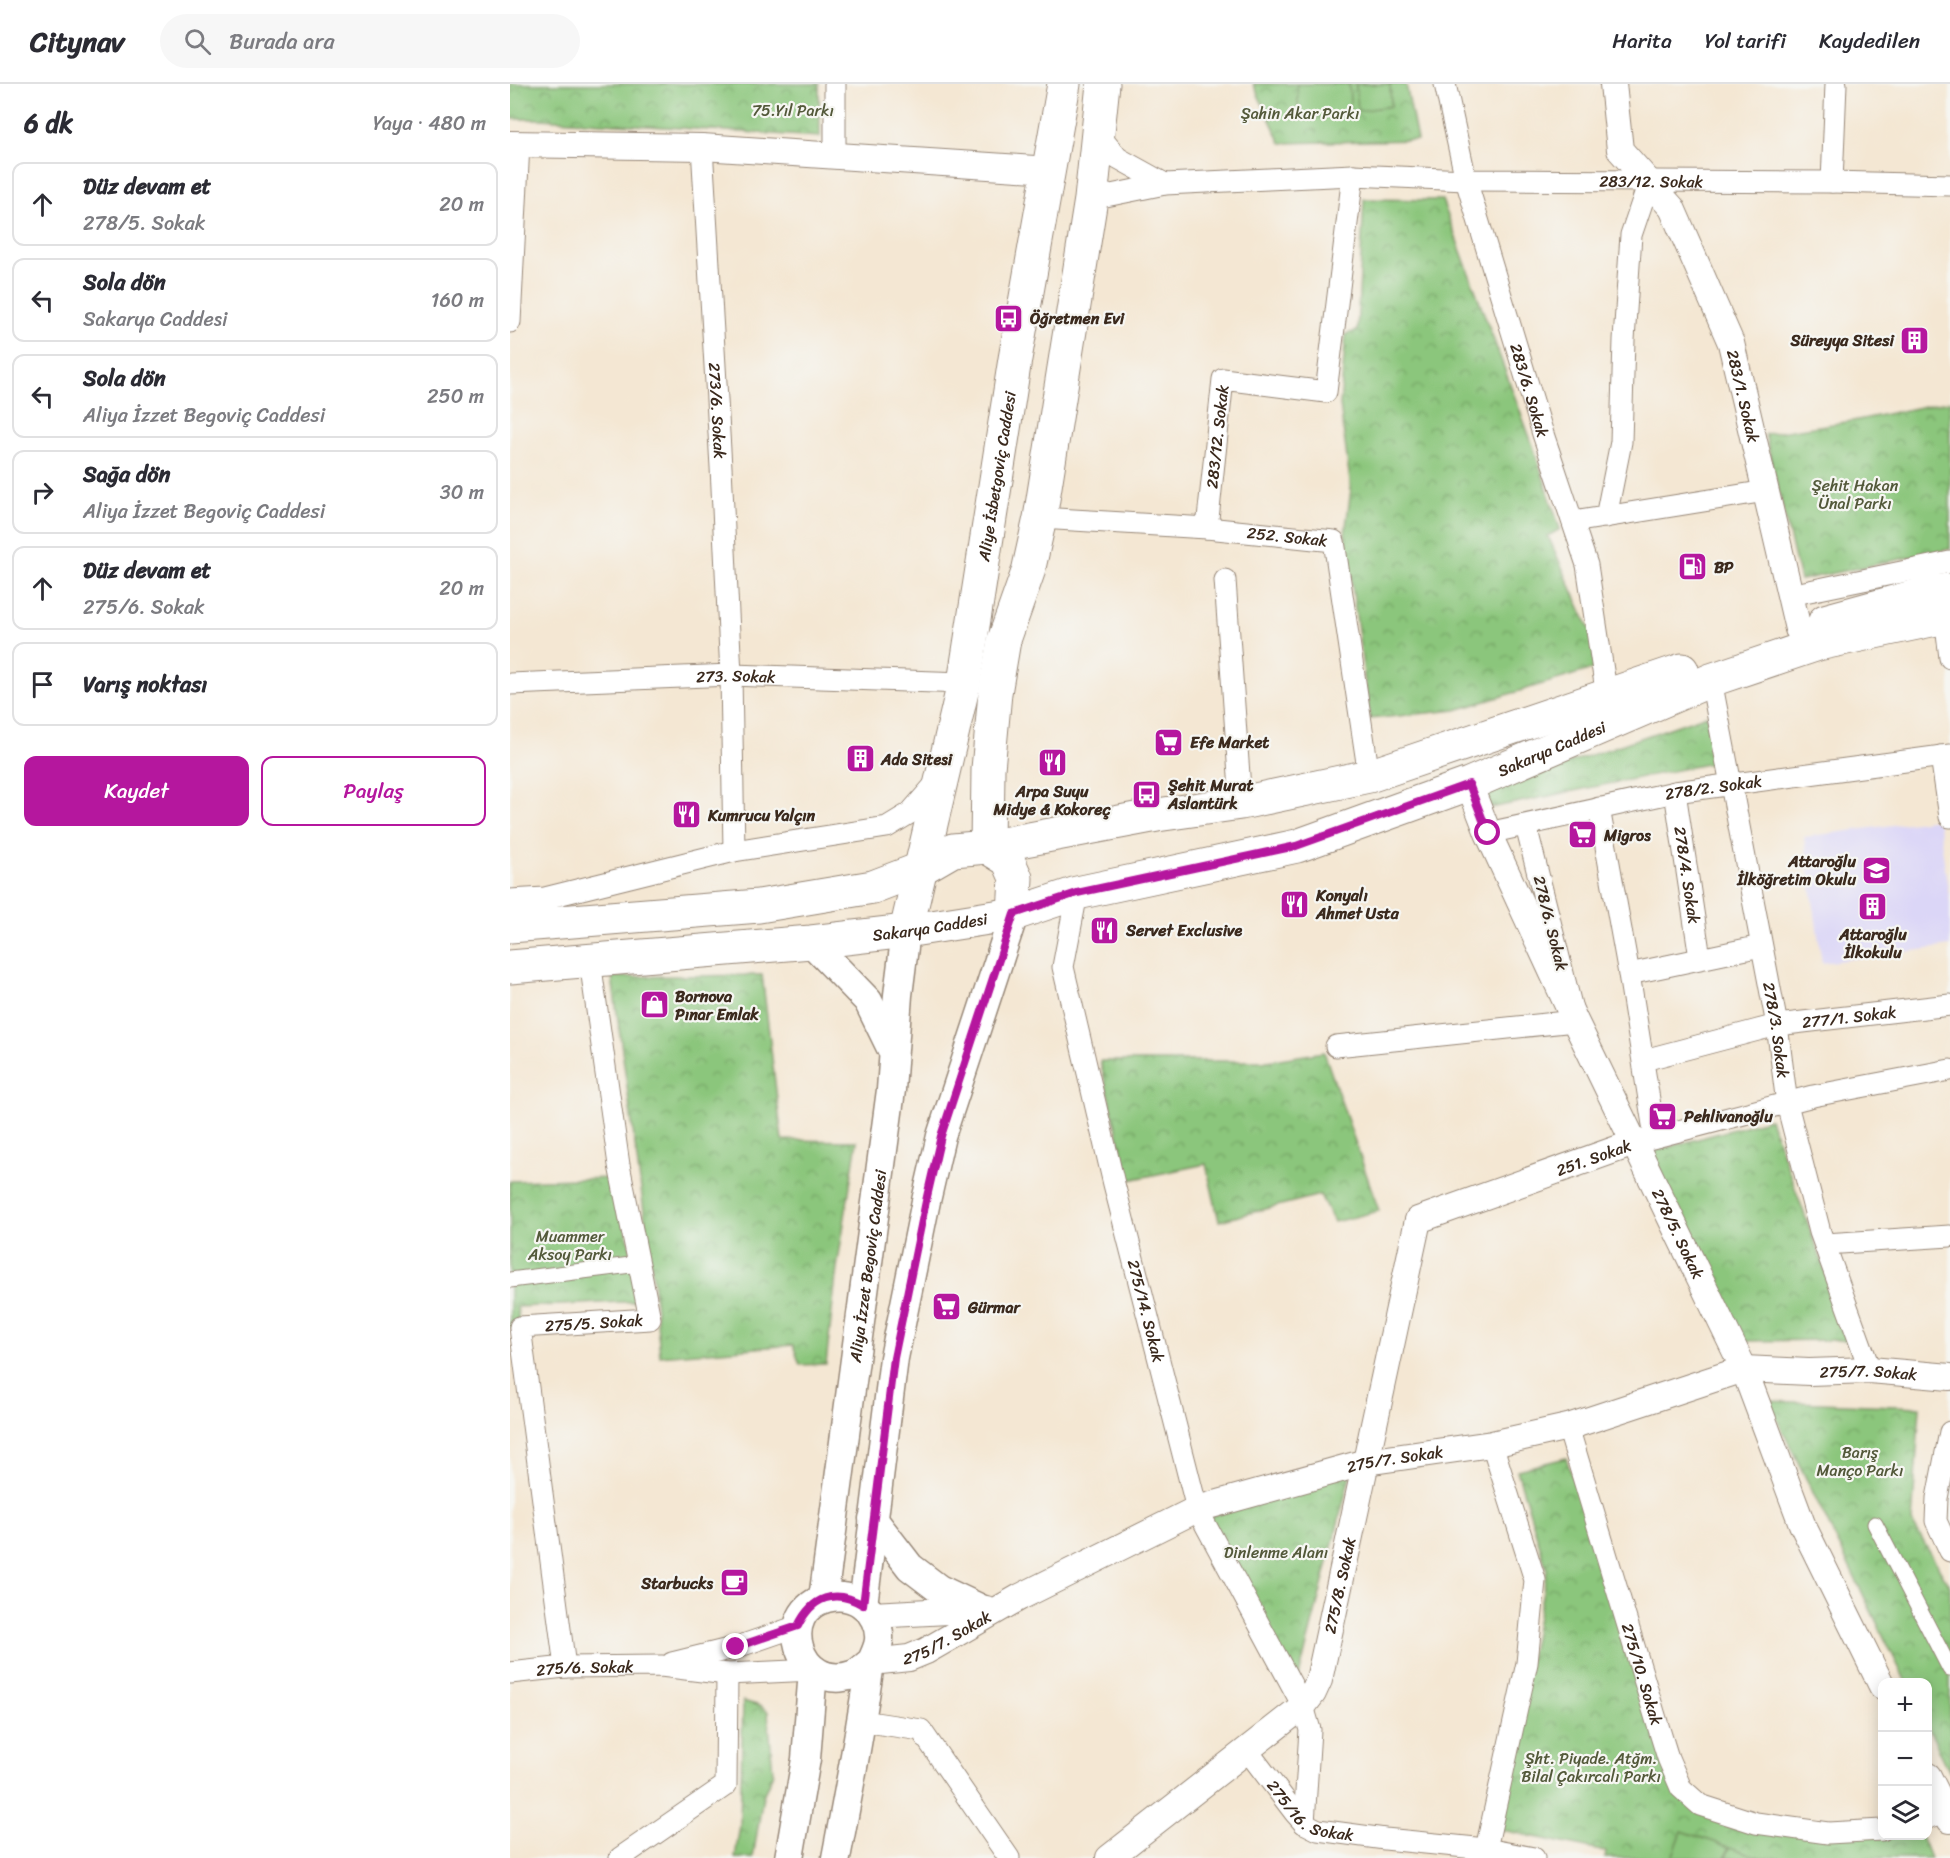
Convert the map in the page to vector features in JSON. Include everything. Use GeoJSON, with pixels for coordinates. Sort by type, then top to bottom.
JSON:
{"type":"FeatureCollection","features":[{"type":"Feature","properties":{"kind":"main road","name":"Aliye İsbetgoviç Caddesi"},"geometry":{"type":"LineString","coordinates":[[906,931],[964,683],[1015,358],[1064,84]]}},
{"type":"Feature","properties":{"kind":"main road"},"geometry":{"type":"LineString","coordinates":[[868,1610],[873,1519],[894,1358],[928,1190],[941,1136],[1014,914],[1016,878],[1008,860],[987,847],[988,769],[995,693],[1004,640],[1028,572],[1040,518],[1090,199],[1103,84]]}},
{"type":"Feature","properties":{"kind":"main road","name":"Sakarya Caddesi"},"geometry":{"type":"LineString","coordinates":[[920,869],[954,850],[987,847],[1156,814],[1241,803],[1369,776],[1607,697],[1798,629],[1931,592],[1948,607]]}},
{"type":"Feature","properties":{"kind":"main road","name":"Sakarya Caddesi"},"geometry":{"type":"LineString","coordinates":[[510,967],[811,942],[906,931],[1014,914],[1077,893],[1296,846],[1469,784],[1712,680],[1818,644],[1948,607]]}},
{"type":"Feature","properties":{"kind":"main road"},"geometry":{"type":"LineString","coordinates":[[510,926],[759,906],[873,887],[920,869]]}},
{"type":"Feature","properties":{"kind":"main road","name":"Aliya İzzet Begoviç Caddesi"},"geometry":{"type":"LineString","coordinates":[[823,1599],[888,1113],[906,931]]}},
{"type":"Feature","properties":{"kind":"main road"},"geometry":{"type":"LineString","coordinates":[[811,942],[868,1001],[894,1054]]}},
{"type":"Feature","properties":{"kind":"main road"},"geometry":{"type":"LineString","coordinates":[[873,1519],[910,1567],[939,1589],[990,1608]]}},
{"type":"Feature","properties":{"kind":"main road"},"geometry":{"type":"LineString","coordinates":[[836,1858],[871,1662],[879,1638],[878,1626],[868,1610],[854,1600],[844,1597],[823,1599],[812,1605],[804,1614],[798,1626],[797,1638],[804,1661],[813,1670],[833,1678],[854,1675],[871,1662]]}},
{"type":"Feature","properties":{"kind":"main road"},"geometry":{"type":"LineString","coordinates":[[789,1858],[806,1759],[813,1670]]}},
{"type":"Feature","properties":{"kind":"street"},"geometry":{"type":"LineString","coordinates":[[835,84],[835,156]]}},
{"type":"Feature","properties":{"kind":"street","name":"283/6. Sokak"},"geometry":{"type":"LineString","coordinates":[[1445,84],[1466,180],[1543,434],[1587,565],[1607,697]]}},
{"type":"Feature","properties":{"kind":"street","name":"283/1. Sokak"},"geometry":{"type":"LineString","coordinates":[[1613,84],[1620,150],[1672,208],[1731,343],[1798,629]]}},
{"type":"Feature","properties":{"kind":"street"},"geometry":{"type":"LineString","coordinates":[[1832,182],[1836,84]]}},
{"type":"Feature","properties":{"kind":"street"},"geometry":{"type":"LineString","coordinates":[[1098,134],[1118,158],[1165,183]]}},
{"type":"Feature","properties":{"kind":"street"},"geometry":{"type":"LineString","coordinates":[[510,322],[515,144],[702,147],[1050,170]]}},
{"type":"Feature","properties":{"kind":"street","name":"273/6. Sokak"},"geometry":{"type":"LineString","coordinates":[[702,147],[732,675],[734,851]]}},
{"type":"Feature","properties":{"kind":"street","name":"283/12. Sokak"},"geometry":{"type":"LineString","coordinates":[[1207,528],[1223,379],[1326,392],[1353,175]]}},
{"type":"Feature","properties":{"kind":"street","name":"283/12. Sokak"},"geometry":{"type":"LineString","coordinates":[[1090,199],[1165,183],[1353,175],[1466,180],[1950,185]]}},
{"type":"Feature","properties":{"kind":"street"},"geometry":{"type":"LineString","coordinates":[[1606,517],[1621,442],[1624,340],[1631,235],[1649,182]]}},
{"type":"Feature","properties":{"kind":"street"},"geometry":{"type":"LineString","coordinates":[[1573,522],[1766,491]]}},
{"type":"Feature","properties":{"kind":"street","name":"252. Sokak"},"geometry":{"type":"LineString","coordinates":[[1040,518],[1207,528],[1334,541],[1369,776]]}},
{"type":"Feature","properties":{"kind":"street"},"geometry":{"type":"LineString","coordinates":[[1790,596],[1950,562]]}},
{"type":"Feature","properties":{"kind":"street"},"geometry":{"type":"LineString","coordinates":[[1225,580],[1241,803]]}},
{"type":"Feature","properties":{"kind":"street"},"geometry":{"type":"LineString","coordinates":[[1948,607],[1950,658]]}},
{"type":"Feature","properties":{"kind":"street","name":"273. Sokak"},"geometry":{"type":"LineString","coordinates":[[510,684],[732,675],[964,683]]}},
{"type":"Feature","properties":{"kind":"street","name":"278/3. Sokak"},"geometry":{"type":"LineString","coordinates":[[1712,680],[1777,1025],[1787,1104],[1825,1244],[1870,1370]]}},
{"type":"Feature","properties":{"kind":"street"},"geometry":{"type":"LineString","coordinates":[[1946,755],[1950,817]]}},
{"type":"Feature","properties":{"kind":"street","name":"278/2. Sokak"},"geometry":{"type":"LineString","coordinates":[[1488,833],[1675,792],[1946,755]]}},
{"type":"Feature","properties":{"kind":"street"},"geometry":{"type":"LineString","coordinates":[[510,900],[545,898],[734,851],[887,827],[910,813],[942,777]]}},
{"type":"Feature","properties":{"kind":"street","name":"278/5. Sokak"},"geometry":{"type":"LineString","coordinates":[[1469,784],[1488,833],[1575,1021],[1645,1140],[1744,1369],[1802,1524],[1878,1678]]}},
{"type":"Feature","properties":{"kind":"street","name":"278/4. Sokak"},"geometry":{"type":"LineString","coordinates":[[1675,792],[1700,958]]}},
{"type":"Feature","properties":{"kind":"street","name":"278/5. Sokak"},"geometry":{"type":"LineString","coordinates":[[1599,808],[1644,1060],[1645,1140]]}},
{"type":"Feature","properties":{"kind":"street","name":"278/6. Sokak"},"geometry":{"type":"LineString","coordinates":[[1526,826],[1575,1021]]}},
{"type":"Feature","properties":{"kind":"street","name":"275/14. Sokak"},"geometry":{"type":"LineString","coordinates":[[1077,893],[1063,967],[1114,1184],[1197,1509],[1303,1706],[1310,1731],[1304,1823]]}},
{"type":"Feature","properties":{"kind":"street"},"geometry":{"type":"LineString","coordinates":[[1629,974],[1761,946]]}},
{"type":"Feature","properties":{"kind":"street","name":"275/5. Sokak"},"geometry":{"type":"LineString","coordinates":[[565,1667],[520,1327],[650,1319],[619,1165],[590,962]]}},
{"type":"Feature","properties":{"kind":"street","name":"277/1. Sokak"},"geometry":{"type":"LineString","coordinates":[[1644,1060],[1777,1025],[1950,1005]]}},
{"type":"Feature","properties":{"kind":"street"},"geometry":{"type":"LineString","coordinates":[[1336,1046],[1575,1021]]}},
{"type":"Feature","properties":{"kind":"street","name":"251. Sokak"},"geometry":{"type":"LineString","coordinates":[[1418,1220],[1645,1140],[1813,1096],[1950,1070]]}},
{"type":"Feature","properties":{"kind":"street","name":"275/8. Sokak"},"geometry":{"type":"LineString","coordinates":[[1109,1858],[1303,1706],[1319,1680],[1418,1220]]}},
{"type":"Feature","properties":{"kind":"street"},"geometry":{"type":"LineString","coordinates":[[1825,1244],[1950,1236]]}},
{"type":"Feature","properties":{"kind":"street"},"geometry":{"type":"LineString","coordinates":[[510,1280],[639,1264]]}},
{"type":"Feature","properties":{"kind":"street","name":"275/7. Sokak"},"geometry":{"type":"LineString","coordinates":[[871,1662],[909,1658],[926,1651],[990,1608],[1197,1509],[1366,1462],[1492,1444],[1568,1427],[1744,1369],[1809,1372],[1870,1370],[1950,1377]]}},
{"type":"Feature","properties":{"kind":"street","name":"275/10. Sokak"},"geometry":{"type":"LineString","coordinates":[[1568,1427],[1659,1730],[1681,1788],[1700,1805],[1756,1822],[1828,1833],[1878,1830]]}},
{"type":"Feature","properties":{"kind":"street"},"geometry":{"type":"LineString","coordinates":[[1950,1432],[1937,1498],[1936,1521],[1950,1551]]}},
{"type":"Feature","properties":{"kind":"street"},"geometry":{"type":"LineString","coordinates":[[1486,1849],[1527,1663],[1535,1581],[1492,1444]]}},
{"type":"Feature","properties":{"kind":"street"},"geometry":{"type":"LineString","coordinates":[[1875,1524],[1950,1669]]}},
{"type":"Feature","properties":{"kind":"street"},"geometry":{"type":"LineString","coordinates":[[868,1610],[990,1608]]}},
{"type":"Feature","properties":{"kind":"street","name":"275/6. Sokak"},"geometry":{"type":"LineString","coordinates":[[661,1666],[736,1647],[798,1626]]}},
{"type":"Feature","properties":{"kind":"street","name":"275/6. Sokak"},"geometry":{"type":"LineString","coordinates":[[510,1673],[565,1667],[661,1666],[727,1674],[813,1670]]}},
{"type":"Feature","properties":{"kind":"street"},"geometry":{"type":"LineString","coordinates":[[620,1858],[726,1785],[727,1674]]}},
{"type":"Feature","properties":{"kind":"street"},"geometry":{"type":"LineString","coordinates":[[862,1721],[921,1730],[1009,1858]]}},
{"type":"Feature","properties":{"kind":"street","name":"275/16. Sokak"},"geometry":{"type":"LineString","coordinates":[[1247,1750],[1304,1823],[1318,1830],[1384,1849],[1486,1849],[1534,1858]]}},
{"type":"Feature","properties":{"kind":"street"},"geometry":{"type":"LineString","coordinates":[[1931,1786],[1941,1817]]}},
{"type":"Feature","properties":{"kind":"shaded area","name":"Attaroğlu İlköğretim Okulu"},"geometry":{"type":"Polygon","coordinates":[[[1938,819],[1950,903],[1950,946],[1822,963],[1804,837],[1938,819]]]}},
{"type":"Feature","properties":{"kind":"green space","name":"75.Yıl Parkı"},"geometry":{"type":"Polygon","coordinates":[[[510,84],[819,84],[820,137],[510,119],[510,84]]]}},
{"type":"Feature","properties":{"kind":"green space","name":"Şahin Akar Parkı"},"geometry":{"type":"Polygon","coordinates":[[[1253,84],[1406,84],[1417,140],[1281,143],[1253,84]]]}},
{"type":"Feature","properties":{"kind":"green space"},"geometry":{"type":"Polygon","coordinates":[[[1297,84],[1349,84],[1351,116],[1299,119],[1297,84]]]}},
{"type":"Feature","properties":{"kind":"green space"},"geometry":{"type":"Polygon","coordinates":[[[1356,84],[1390,84],[1391,106],[1358,111],[1356,84]]]}},
{"type":"Feature","properties":{"kind":"green space"},"geometry":{"type":"Polygon","coordinates":[[[1364,199],[1442,200],[1533,446],[1560,529],[1548,536],[1590,630],[1603,666],[1456,710],[1370,719],[1345,534],[1351,489],[1340,405],[1346,334],[1357,331],[1364,199]]]}},
{"type":"Feature","properties":{"kind":"green space","name":"Şehit Hakan Ünal Parkı"},"geometry":{"type":"Polygon","coordinates":[[[1950,401],[1950,549],[1800,580],[1765,434],[1853,421],[1950,401]]]}},
{"type":"Feature","properties":{"kind":"green space"},"geometry":{"type":"Polygon","coordinates":[[[1707,715],[1712,763],[1480,810],[1476,795],[1707,715]]]}},
{"type":"Feature","properties":{"kind":"green space"},"geometry":{"type":"Polygon","coordinates":[[[762,975],[782,1140],[857,1141],[837,1268],[826,1364],[800,1365],[793,1345],[660,1356],[653,1277],[612,977],[762,975]]]}},
{"type":"Feature","properties":{"kind":"green space"},"geometry":{"type":"Polygon","coordinates":[[[1324,1052],[1379,1211],[1334,1222],[1320,1195],[1219,1221],[1206,1164],[1129,1180],[1100,1061],[1267,1061],[1324,1052]]]}},
{"type":"Feature","properties":{"kind":"green space"},"geometry":{"type":"Polygon","coordinates":[[[1770,1119],[1850,1340],[1742,1341],[1644,1154],[1770,1119]]]}},
{"type":"Feature","properties":{"kind":"green space","name":"Muammer Aksoy Parkı"},"geometry":{"type":"Polygon","coordinates":[[[614,1178],[643,1301],[517,1307],[520,1327],[510,1328],[510,1181],[614,1178]]]}},
{"type":"Feature","properties":{"kind":"green space","name":"Barış Manço Parkı"},"geometry":{"type":"Polygon","coordinates":[[[1768,1401],[1920,1407],[1912,1522],[1950,1587],[1950,1773],[1932,1735],[1932,1678],[1904,1678],[1768,1401]]]}},
{"type":"Feature","properties":{"kind":"green space","name":"Şht. Piyade. Atğm. Bilal Çakırcalı Parkı"},"geometry":{"type":"Polygon","coordinates":[[[1566,1458],[1680,1783],[1701,1810],[1878,1835],[1878,1840],[1923,1840],[1930,1858],[1605,1858],[1606,1852],[1497,1829],[1547,1570],[1517,1470],[1566,1458]]]}},
{"type":"Feature","properties":{"kind":"green space","name":"Dinlenme Alanı"},"geometry":{"type":"Polygon","coordinates":[[[1351,1472],[1294,1696],[1198,1520],[1351,1472]]]}},
{"type":"Feature","properties":{"kind":"green space"},"geometry":{"type":"Polygon","coordinates":[[[743,1701],[760,1706],[768,1712],[773,1773],[763,1796],[753,1858],[735,1858],[740,1825],[743,1701]]]}},
{"type":"Feature","properties":{"kind":"green space"},"geometry":{"type":"Polygon","coordinates":[[[1682,1831],[1729,1847],[1725,1858],[1672,1858],[1682,1831]]]}},
{"type":"Feature","properties":{"kind":"green space"},"geometry":{"type":"Polygon","coordinates":[[[1730,1847],[1761,1858],[1726,1858],[1730,1847]]]}},
{"type":"Feature","properties":{"kind":"place","name":"Öğretmen Evi"},"geometry":{"type":"Point","coordinates":[1009,318]}},
{"type":"Feature","properties":{"kind":"place","name":"Süreyya Sitesi"},"geometry":{"type":"Point","coordinates":[1915,340]}},
{"type":"Feature","properties":{"kind":"place","name":"BP"},"geometry":{"type":"Point","coordinates":[1693,567]}},
{"type":"Feature","properties":{"kind":"place","name":"Efe Market"},"geometry":{"type":"Point","coordinates":[1169,742]}},
{"type":"Feature","properties":{"kind":"place","name":"Ada Sitesi"},"geometry":{"type":"Point","coordinates":[860,759]}},
{"type":"Feature","properties":{"kind":"place","name":"Arpa Suyu Midye & Kokoreç"},"geometry":{"type":"Point","coordinates":[1052,763]}},
{"type":"Feature","properties":{"kind":"place","name":"Şehit Murat Aslantürk"},"geometry":{"type":"Point","coordinates":[1147,794]}},
{"type":"Feature","properties":{"kind":"place","name":"Kumrucu Yalçın"},"geometry":{"type":"Point","coordinates":[687,815]}},
{"type":"Feature","properties":{"kind":"place","name":"Migros"},"geometry":{"type":"Point","coordinates":[1583,835]}},
{"type":"Feature","properties":{"kind":"place","name":"Attaroğlu İlköğretim Okulu"},"geometry":{"type":"Point","coordinates":[1877,870]}},
{"type":"Feature","properties":{"kind":"place","name":"Konyalı Ahmet Usta"},"geometry":{"type":"Point","coordinates":[1295,904]}},
{"type":"Feature","properties":{"kind":"place","name":"Attaroğlu İlkokulu"},"geometry":{"type":"Point","coordinates":[1873,906]}},
{"type":"Feature","properties":{"kind":"place","name":"Servet Exclusive"},"geometry":{"type":"Point","coordinates":[1105,930]}},
{"type":"Feature","properties":{"kind":"place","name":"Bornova Pınar Emlak"},"geometry":{"type":"Point","coordinates":[654,1005]}},
{"type":"Feature","properties":{"kind":"place","name":"Pehlivanoğlu"},"geometry":{"type":"Point","coordinates":[1663,1116]}},
{"type":"Feature","properties":{"kind":"place","name":"Gürmar"},"geometry":{"type":"Point","coordinates":[947,1307]}},
{"type":"Feature","properties":{"kind":"place","name":"Starbucks"},"geometry":{"type":"Point","coordinates":[734,1583]}},
{"type":"Feature","properties":{"kind":"route"},"geometry":{"type":"LineString","coordinates":[[736,1647],[798,1626],[812,1605],[823,1599],[833,1596],[844,1597],[863,1605],[894,1358],[926,1201],[941,1136],[1014,914],[1077,893],[1296,846],[1469,784],[1488,833]]}}]}
